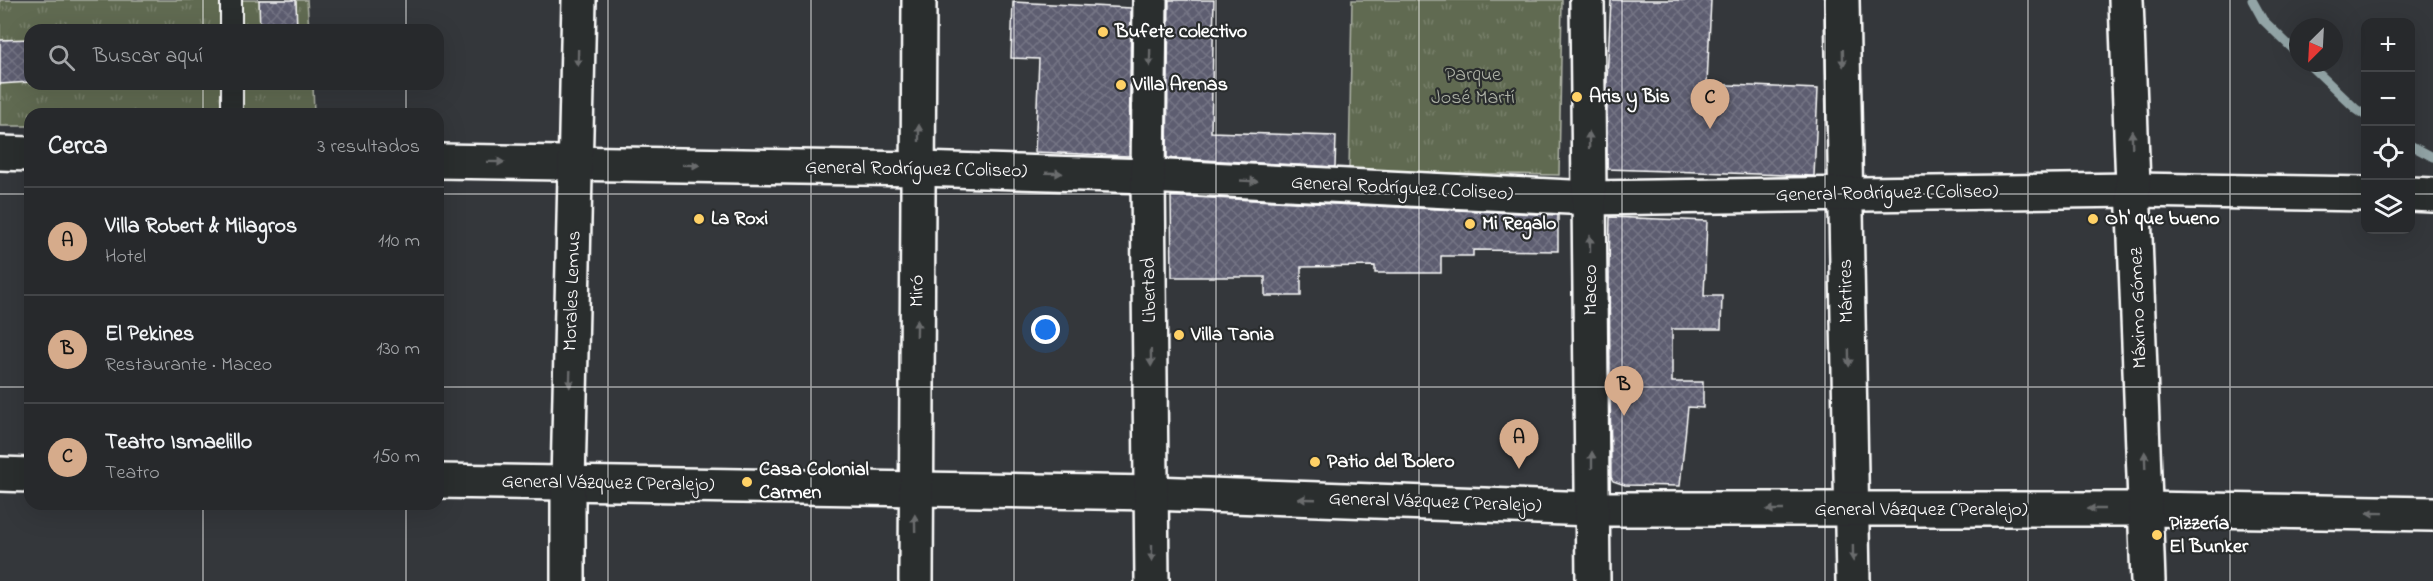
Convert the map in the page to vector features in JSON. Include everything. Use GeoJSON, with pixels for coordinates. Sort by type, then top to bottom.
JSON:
{"type":"FeatureCollection","features":[{"type":"Feature","properties":{"kind":"street","name":"Morales Lemus"},"geometry":{"type":"LineString","coordinates":[[568,581],[567,483],[579,0]]}},
{"type":"Feature","properties":{"kind":"street","name":"Miró"},"geometry":{"type":"LineString","coordinates":[[916,581],[919,0]]}},
{"type":"Feature","properties":{"kind":"street","name":"Libertad"},"geometry":{"type":"LineString","coordinates":[[1150,0],[1148,176],[1152,581]]}},
{"type":"Feature","properties":{"kind":"street","name":"Maceo"},"geometry":{"type":"LineString","coordinates":[[1587,0],[1593,581]]}},
{"type":"Feature","properties":{"kind":"street","name":"Mártires"},"geometry":{"type":"LineString","coordinates":[[1842,0],[1853,581]]}},
{"type":"Feature","properties":{"kind":"street","name":"Máximo Gómez"},"geometry":{"type":"LineString","coordinates":[[2126,0],[2135,190],[2148,581]]}},
{"type":"Feature","properties":{"kind":"street"},"geometry":{"type":"LineString","coordinates":[[0,153],[24,154]]}},
{"type":"Feature","properties":{"kind":"street","name":"General Rodríguez (Coliseo)"},"geometry":{"type":"LineString","coordinates":[[444,161],[919,169],[1148,176],[1590,198],[2135,190],[2361,194]]}},
{"type":"Feature","properties":{"kind":"street"},"geometry":{"type":"LineString","coordinates":[[2415,195],[2433,195]]}},
{"type":"Feature","properties":{"kind":"street"},"geometry":{"type":"LineString","coordinates":[[0,474],[24,475]]}},
{"type":"Feature","properties":{"kind":"street","name":"General Vázquez (Peralejo)"},"geometry":{"type":"LineString","coordinates":[[444,481],[1152,493],[1592,509],[2146,509],[2433,514]]}},
{"type":"Feature","properties":{"kind":"lane"},"geometry":{"type":"LineString","coordinates":[[231,0],[231,24]]}},
{"type":"Feature","properties":{"kind":"lane"},"geometry":{"type":"LineString","coordinates":[[232,90],[232,108]]}},
{"type":"Feature","properties":{"kind":"green space"},"geometry":{"type":"Polygon","coordinates":[[[0,0],[307,0],[309,24],[24,24],[24,90],[313,90],[314,108],[24,108],[24,126],[0,126],[0,0]]]}},
{"type":"Feature","properties":{"kind":"green space","name":"Parque José Martí"},"geometry":{"type":"Polygon","coordinates":[[[1352,0],[1562,0],[1559,175],[1349,171],[1352,0]]]}},
{"type":"Feature","properties":{"kind":"building"},"geometry":{"type":"Polygon","coordinates":[[[259,0],[296,0],[297,24],[260,24],[259,0]]]}},
{"type":"Feature","properties":{"kind":"building"},"geometry":{"type":"Polygon","coordinates":[[[1169,0],[1214,0],[1211,132],[1336,136],[1335,167],[1167,158],[1169,0]]]}},
{"type":"Feature","properties":{"kind":"building"},"geometry":{"type":"Polygon","coordinates":[[[1611,0],[1711,0],[1707,84],[1818,89],[1814,176],[1607,169],[1607,80],[1611,0]]]}},
{"type":"Feature","properties":{"kind":"building"},"geometry":{"type":"Polygon","coordinates":[[[1013,2],[1131,8],[1129,156],[1035,152],[1039,59],[1011,58],[1013,2]]]}},
{"type":"Feature","properties":{"kind":"building"},"geometry":{"type":"Polygon","coordinates":[[[24,39],[24,82],[0,84],[0,40],[24,39]]]}},
{"type":"Feature","properties":{"kind":"building"},"geometry":{"type":"Polygon","coordinates":[[[1171,196],[1558,215],[1558,251],[1473,250],[1473,256],[1441,256],[1441,273],[1375,273],[1375,266],[1301,267],[1301,296],[1265,296],[1265,277],[1172,277],[1171,196]]]}},
{"type":"Feature","properties":{"kind":"building"},"geometry":{"type":"Polygon","coordinates":[[[1610,217],[1707,221],[1704,296],[1722,296],[1721,329],[1672,329],[1672,382],[1703,382],[1703,408],[1688,407],[1680,486],[1625,485],[1613,481],[1611,477],[1610,217]]]}},
{"type":"Feature","properties":{"kind":"waterway"},"geometry":{"type":"LineString","coordinates":[[2252,0],[2263,20],[2289,45]]}},
{"type":"Feature","properties":{"kind":"waterway"},"geometry":{"type":"LineString","coordinates":[[2317,72],[2361,112]]}},
{"type":"Feature","properties":{"kind":"waterway"},"geometry":{"type":"LineString","coordinates":[[2415,148],[2433,157]]}},
{"type":"Feature","properties":{"kind":"place","name":"Bufete colectivo"},"geometry":{"type":"Point","coordinates":[1103,32]}},
{"type":"Feature","properties":{"kind":"place","name":"Villa Arenas"},"geometry":{"type":"Point","coordinates":[1121,85]}},
{"type":"Feature","properties":{"kind":"place","name":"Aris y Bis"},"geometry":{"type":"Point","coordinates":[1577,97]}},
{"type":"Feature","properties":{"kind":"place","name":"Teatro Ismaelillo"},"geometry":{"type":"Point","coordinates":[1710,129]}},
{"type":"Feature","properties":{"kind":"place","name":"La Roxi"},"geometry":{"type":"Point","coordinates":[699,219]}},
{"type":"Feature","properties":{"kind":"place","name":"Oh' que bueno"},"geometry":{"type":"Point","coordinates":[2093,219]}},
{"type":"Feature","properties":{"kind":"place","name":"Mi Regalo"},"geometry":{"type":"Point","coordinates":[1470,224]}},
{"type":"Feature","properties":{"kind":"place","name":"Villa Tania"},"geometry":{"type":"Point","coordinates":[1179,335]}},
{"type":"Feature","properties":{"kind":"place","name":"El Pekines"},"geometry":{"type":"Point","coordinates":[1624,416]}},
{"type":"Feature","properties":{"kind":"place","name":"Patio del Bolero"},"geometry":{"type":"Point","coordinates":[1315,462]}},
{"type":"Feature","properties":{"kind":"place","name":"Villa Robert & Milagros"},"geometry":{"type":"Point","coordinates":[1519,469]}},
{"type":"Feature","properties":{"kind":"place","name":"Casa Colonial Carmen"},"geometry":{"type":"Point","coordinates":[747,482]}},
{"type":"Feature","properties":{"kind":"place","name":"Pizzería El Bunker"},"geometry":{"type":"Point","coordinates":[2157,535]}}]}
